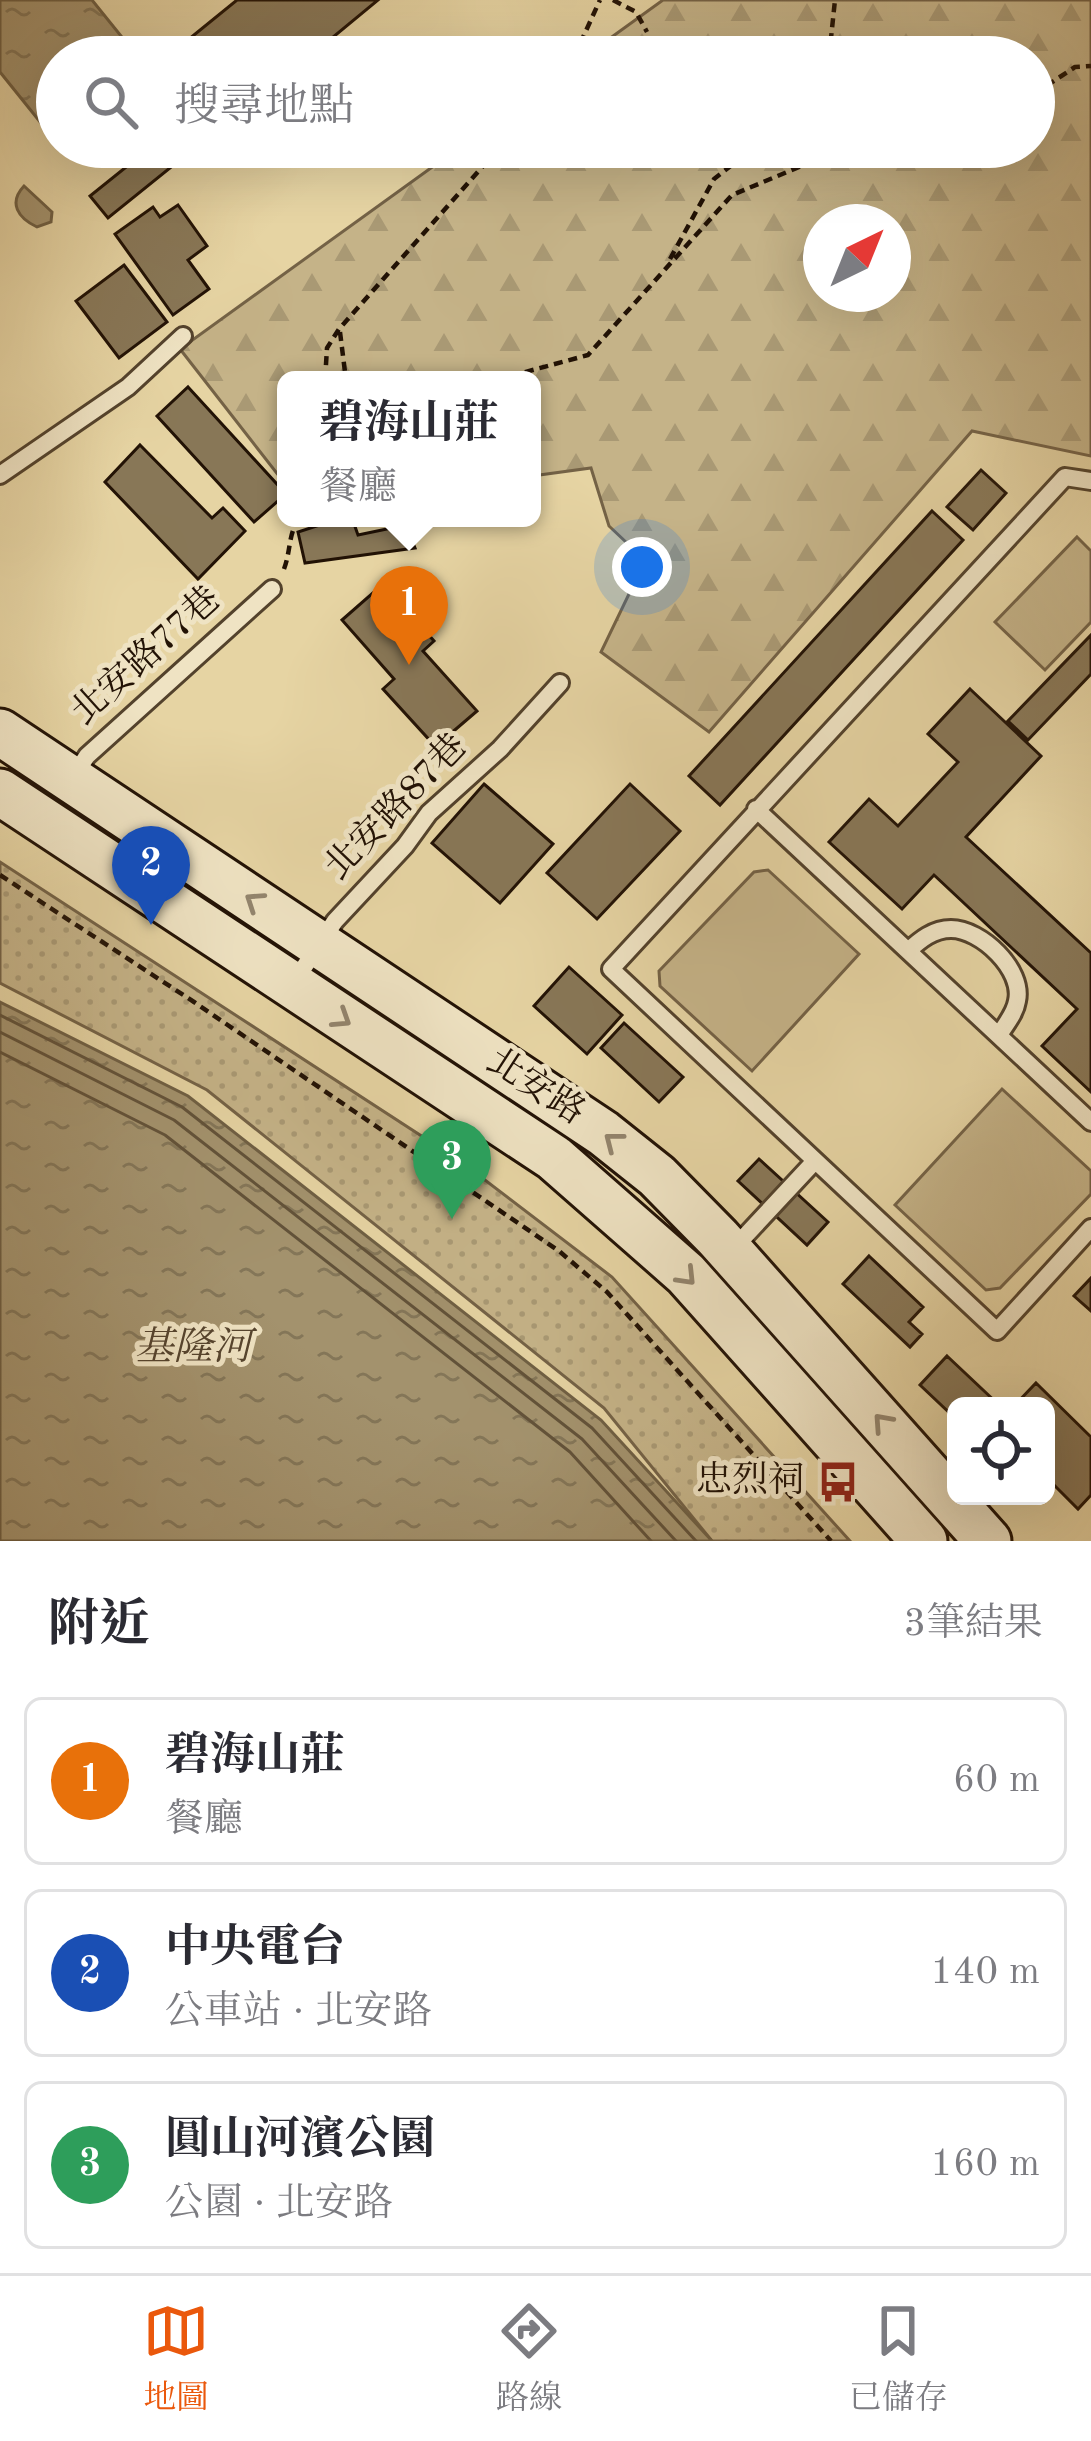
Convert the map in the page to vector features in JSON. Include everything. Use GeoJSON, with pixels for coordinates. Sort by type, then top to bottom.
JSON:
{"type":"FeatureCollection","features":[{"type":"Feature","properties":{"kind":"main road","name":"北安路"},"geometry":{"type":"LineString","coordinates":[[0,732],[603,1133],[657,1176],[988,1541]]}},
{"type":"Feature","properties":{"kind":"main road","name":"北安路"},"geometry":{"type":"LineString","coordinates":[[0,792],[554,1158],[686,1274],[924,1541]]}},
{"type":"Feature","properties":{"kind":"lane"},"geometry":{"type":"LineString","coordinates":[[0,475],[128,387],[183,336]]}},
{"type":"Feature","properties":{"kind":"lane"},"geometry":{"type":"LineString","coordinates":[[1091,481],[1065,477],[611,969],[997,1331],[1091,1228]]}},
{"type":"Feature","properties":{"kind":"lane","name":"北安路77巷"},"geometry":{"type":"LineString","coordinates":[[72,778],[87,756],[272,589]]}},
{"type":"Feature","properties":{"kind":"lane","name":"北安路87巷"},"geometry":{"type":"LineString","coordinates":[[292,986],[335,921],[429,814],[500,749],[560,683]]}},
{"type":"Feature","properties":{"kind":"lane"},"geometry":{"type":"LineString","coordinates":[[757,809],[1091,1122]]}},
{"type":"Feature","properties":{"kind":"lane"},"geometry":{"type":"LineString","coordinates":[[908,950],[931,934],[952,929],[996,953],[1015,976],[1018,997],[998,1035]]}},
{"type":"Feature","properties":{"kind":"lane"},"geometry":{"type":"LineString","coordinates":[[730,1252],[814,1162]]}},
{"type":"Feature","properties":{"kind":"path"},"geometry":{"type":"LineString","coordinates":[[584,36],[600,0]]}},
{"type":"Feature","properties":{"kind":"path"},"geometry":{"type":"LineString","coordinates":[[613,0],[636,12],[647,32]]}},
{"type":"Feature","properties":{"kind":"path"},"geometry":{"type":"LineString","coordinates":[[832,36],[836,0]]}},
{"type":"Feature","properties":{"kind":"path"},"geometry":{"type":"LineString","coordinates":[[1055,80],[1075,67],[1091,66]]}},
{"type":"Feature","properties":{"kind":"path"},"geometry":{"type":"LineString","coordinates":[[326,371],[327,348],[340,329],[482,168]]}},
{"type":"Feature","properties":{"kind":"path"},"geometry":{"type":"LineString","coordinates":[[665,267],[714,179],[728,168]]}},
{"type":"Feature","properties":{"kind":"path"},"geometry":{"type":"LineString","coordinates":[[529,371],[588,355],[732,195],[797,168]]}},
{"type":"Feature","properties":{"kind":"path"},"geometry":{"type":"LineString","coordinates":[[340,329],[345,371]]}},
{"type":"Feature","properties":{"kind":"path"},"geometry":{"type":"LineString","coordinates":[[272,589],[290,552],[293,527]]}},
{"type":"Feature","properties":{"kind":"path"},"geometry":{"type":"LineString","coordinates":[[0,875],[559,1251],[607,1292],[831,1541]]}},
{"type":"Feature","properties":{"kind":"green space"},"geometry":{"type":"Polygon","coordinates":[[[663,0],[1091,0],[1091,456],[972,431],[709,732],[601,652],[629,594],[665,579],[609,526],[591,468],[541,475],[541,371],[277,371],[277,473],[180,349],[431,168],[1055,168],[1055,36],[613,36],[663,0]]]}},
{"type":"Feature","properties":{"kind":"green space"},"geometry":{"type":"Polygon","coordinates":[[[1077,537],[1091,551],[1091,622],[1045,670],[995,622],[1077,537]]]}},
{"type":"Feature","properties":{"kind":"green space"},"geometry":{"type":"Polygon","coordinates":[[[0,862],[460,1161],[612,1277],[850,1541],[712,1541],[604,1408],[207,1090],[0,983],[0,862]]]}},
{"type":"Feature","properties":{"kind":"green space"},"geometry":{"type":"Polygon","coordinates":[[[768,870],[859,954],[752,1071],[660,986],[659,971],[754,872],[768,870]]]}},
{"type":"Feature","properties":{"kind":"green space"},"geometry":{"type":"Polygon","coordinates":[[[1002,1089],[1091,1171],[1091,1194],[1000,1288],[986,1290],[895,1205],[1002,1089]]]}},
{"type":"Feature","properties":{"kind":"water"},"geometry":{"type":"Polygon","coordinates":[[[0,0],[92,0],[121,36],[36,36],[36,117],[0,72],[0,0]]]}},
{"type":"Feature","properties":{"kind":"water"},"geometry":{"type":"Polygon","coordinates":[[[24,186],[52,212],[51,222],[37,227],[20,215],[16,204],[24,186]]]}},
{"type":"Feature","properties":{"kind":"water","name":"基隆河"},"geometry":{"type":"Polygon","coordinates":[[[0,1002],[188,1096],[601,1420],[712,1541],[0,1541],[0,1002]]]}},
{"type":"Feature","properties":{"kind":"building"},"geometry":{"type":"Polygon","coordinates":[[[237,0],[378,0],[334,36],[193,36],[237,0]]]}},
{"type":"Feature","properties":{"kind":"building"},"geometry":{"type":"Polygon","coordinates":[[[125,168],[170,168],[108,218],[90,196],[125,168]]]}},
{"type":"Feature","properties":{"kind":"building"},"geometry":{"type":"Polygon","coordinates":[[[178,205],[207,246],[188,260],[209,289],[173,315],[115,234],[153,207],[160,217],[178,205]]]}},
{"type":"Feature","properties":{"kind":"building"},"geometry":{"type":"Polygon","coordinates":[[[124,265],[167,322],[119,358],[76,301],[124,265]]]}},
{"type":"Feature","properties":{"kind":"building"},"geometry":{"type":"Polygon","coordinates":[[[188,387],[277,484],[277,502],[254,522],[157,416],[188,387]]]}},
{"type":"Feature","properties":{"kind":"building"},"geometry":{"type":"Polygon","coordinates":[[[140,445],[212,518],[223,508],[245,531],[198,579],[105,482],[140,445]]]}},
{"type":"Feature","properties":{"kind":"building"},"geometry":{"type":"Polygon","coordinates":[[[981,470],[1006,493],[973,530],[947,507],[981,470]]]}},
{"type":"Feature","properties":{"kind":"building"},"geometry":{"type":"Polygon","coordinates":[[[932,511],[963,540],[720,805],[689,776],[932,511]]]}},
{"type":"Feature","properties":{"kind":"building"},"geometry":{"type":"Polygon","coordinates":[[[313,527],[355,527],[358,535],[407,527],[415,548],[305,563],[298,532],[313,527]]]}},
{"type":"Feature","properties":{"kind":"building"},"geometry":{"type":"Polygon","coordinates":[[[383,584],[434,641],[423,651],[477,711],[449,735],[458,745],[445,757],[383,689],[394,679],[342,620],[383,584]]]}},
{"type":"Feature","properties":{"kind":"building"},"geometry":{"type":"Polygon","coordinates":[[[1091,635],[1091,674],[1028,740],[1008,721],[1091,635]]]}},
{"type":"Feature","properties":{"kind":"building"},"geometry":{"type":"Polygon","coordinates":[[[970,689],[1041,756],[966,837],[1091,953],[1091,1092],[1042,1046],[1077,1009],[934,875],[902,909],[829,842],[869,799],[898,826],[958,762],[928,734],[970,689]]]}},
{"type":"Feature","properties":{"kind":"building"},"geometry":{"type":"Polygon","coordinates":[[[484,784],[553,844],[500,903],[432,843],[484,784]]]}},
{"type":"Feature","properties":{"kind":"building"},"geometry":{"type":"Polygon","coordinates":[[[630,784],[680,831],[597,919],[547,873],[630,784]]]}},
{"type":"Feature","properties":{"kind":"building"},"geometry":{"type":"Polygon","coordinates":[[[569,967],[622,1015],[587,1054],[534,1006],[569,967]]]}},
{"type":"Feature","properties":{"kind":"building"},"geometry":{"type":"Polygon","coordinates":[[[624,1023],[683,1077],[659,1102],[601,1048],[624,1023]]]}},
{"type":"Feature","properties":{"kind":"building"},"geometry":{"type":"Polygon","coordinates":[[[759,1159],[828,1222],[807,1245],[738,1181],[759,1159]]]}},
{"type":"Feature","properties":{"kind":"building"},"geometry":{"type":"Polygon","coordinates":[[[869,1256],[923,1307],[909,1322],[922,1334],[910,1347],[843,1284],[869,1256]]]}},
{"type":"Feature","properties":{"kind":"building"},"geometry":{"type":"Polygon","coordinates":[[[1091,1278],[1091,1311],[1074,1296],[1091,1278]]]}},
{"type":"Feature","properties":{"kind":"building"},"geometry":{"type":"Polygon","coordinates":[[[947,1356],[990,1397],[947,1397],[947,1410],[920,1385],[947,1356]]]}},
{"type":"Feature","properties":{"kind":"building"},"geometry":{"type":"Polygon","coordinates":[[[1036,1383],[1050,1397],[1023,1397],[1036,1383]]]}},
{"type":"Feature","properties":{"kind":"building"},"geometry":{"type":"Polygon","coordinates":[[[1055,1402],[1091,1437],[1091,1495],[1078,1509],[1055,1486],[1055,1402]]]}},
{"type":"Feature","properties":{"kind":"place","name":"碧海山莊"},"geometry":{"type":"Point","coordinates":[409,665]}},
{"type":"Feature","properties":{"kind":"place","name":"中央電台"},"geometry":{"type":"Point","coordinates":[151,925]}},
{"type":"Feature","properties":{"kind":"place","name":"圓山河濱公園"},"geometry":{"type":"Point","coordinates":[452,1219]}},
{"type":"Feature","properties":{"kind":"place","name":"忠烈祠"},"geometry":{"type":"Point","coordinates":[838,1482]}}]}
